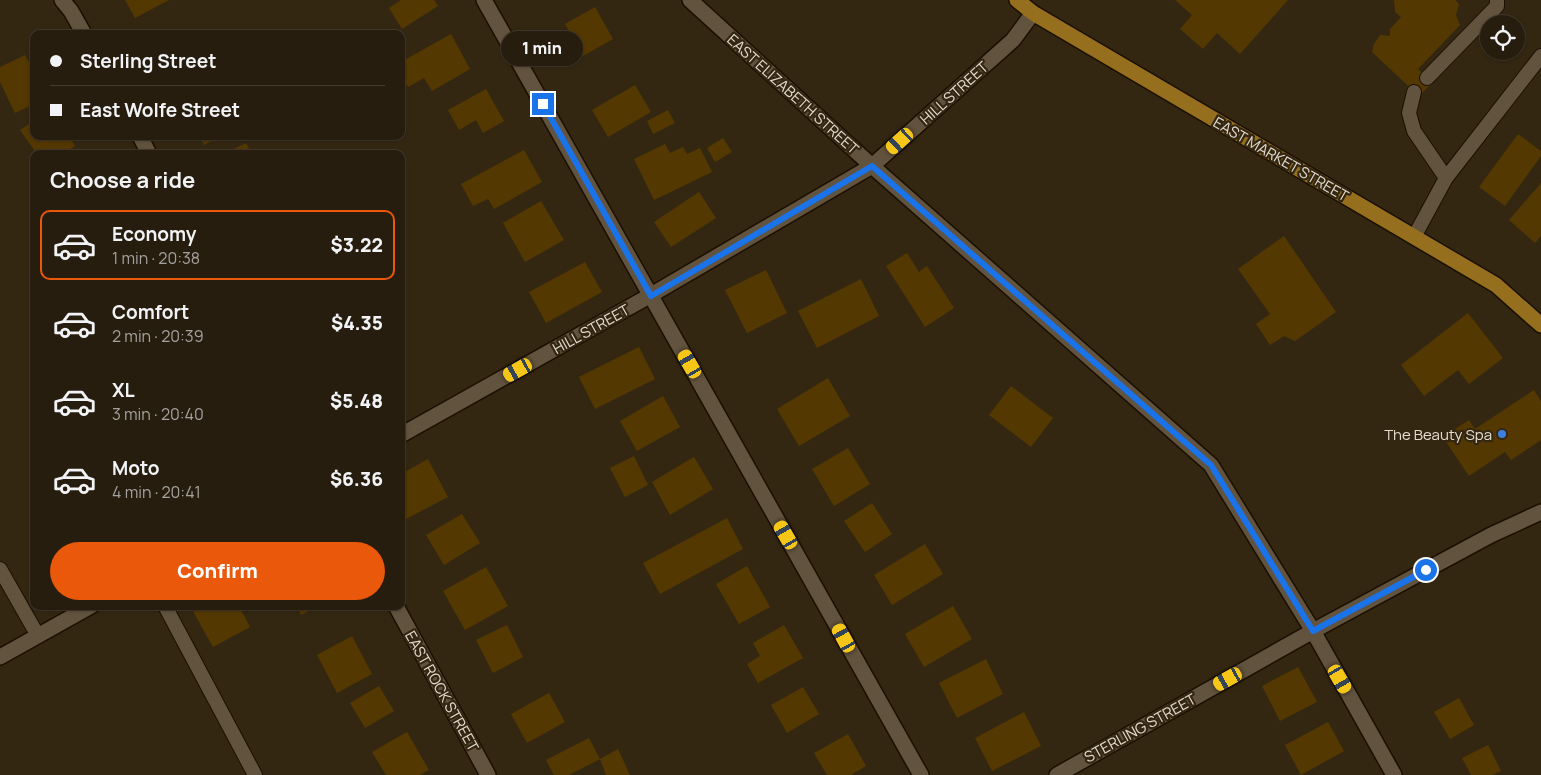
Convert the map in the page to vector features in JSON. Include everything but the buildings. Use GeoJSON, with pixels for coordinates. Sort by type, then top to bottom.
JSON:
{"type":"FeatureCollection","features":[{"type":"Feature","properties":{"kind":"main road","name":"EAST MARKET STREET"},"geometry":{"type":"LineString","coordinates":[[1017,0],[1033,14],[1496,285],[1541,324]]}},
{"type":"Feature","properties":{"kind":"street"},"geometry":{"type":"LineString","coordinates":[[62,0],[82,30]]}},
{"type":"Feature","properties":{"kind":"street"},"geometry":{"type":"LineString","coordinates":[[484,0],[921,775]]}},
{"type":"Feature","properties":{"kind":"street","name":"EAST ELIZABETH STREET"},"geometry":{"type":"LineString","coordinates":[[690,0],[872,166],[1211,465],[1313,631],[1394,775]]}},
{"type":"Feature","properties":{"kind":"street","name":"HILL STREET"},"geometry":{"type":"LineString","coordinates":[[405,433],[651,296],[872,166],[1013,40],[1033,14]]}},
{"type":"Feature","properties":{"kind":"street","name":"STERLING STREET"},"geometry":{"type":"LineString","coordinates":[[1057,775],[1313,631],[1491,535],[1541,512]]}},
{"type":"Feature","properties":{"kind":"street"},"geometry":{"type":"LineString","coordinates":[[0,657],[84,610]]}},
{"type":"Feature","properties":{"kind":"street","name":"EAST ROCK STREET"},"geometry":{"type":"LineString","coordinates":[[398,610],[488,775]]}},
{"type":"Feature","properties":{"kind":"lane"},"geometry":{"type":"LineString","coordinates":[[1427,78],[1498,6],[1498,0]]}},
{"type":"Feature","properties":{"kind":"lane"},"geometry":{"type":"LineString","coordinates":[[1414,237],[1446,178],[1541,56]]}},
{"type":"Feature","properties":{"kind":"lane"},"geometry":{"type":"LineString","coordinates":[[1414,92],[1409,113],[1414,131],[1446,178]]}},
{"type":"Feature","properties":{"kind":"lane"},"geometry":{"type":"LineString","coordinates":[[0,569],[38,636]]}},
{"type":"Feature","properties":{"kind":"lane"},"geometry":{"type":"LineString","coordinates":[[167,610],[255,775]]}},
{"type":"Feature","properties":{"kind":"place","name":"The Beauty Spa"},"geometry":{"type":"Point","coordinates":[1502,434]}},
{"type":"Feature","properties":{"kind":"route"},"geometry":{"type":"LineString","coordinates":[[543,104],[651,296],[872,166],[1211,465],[1313,631],[1426,570]]}}]}
